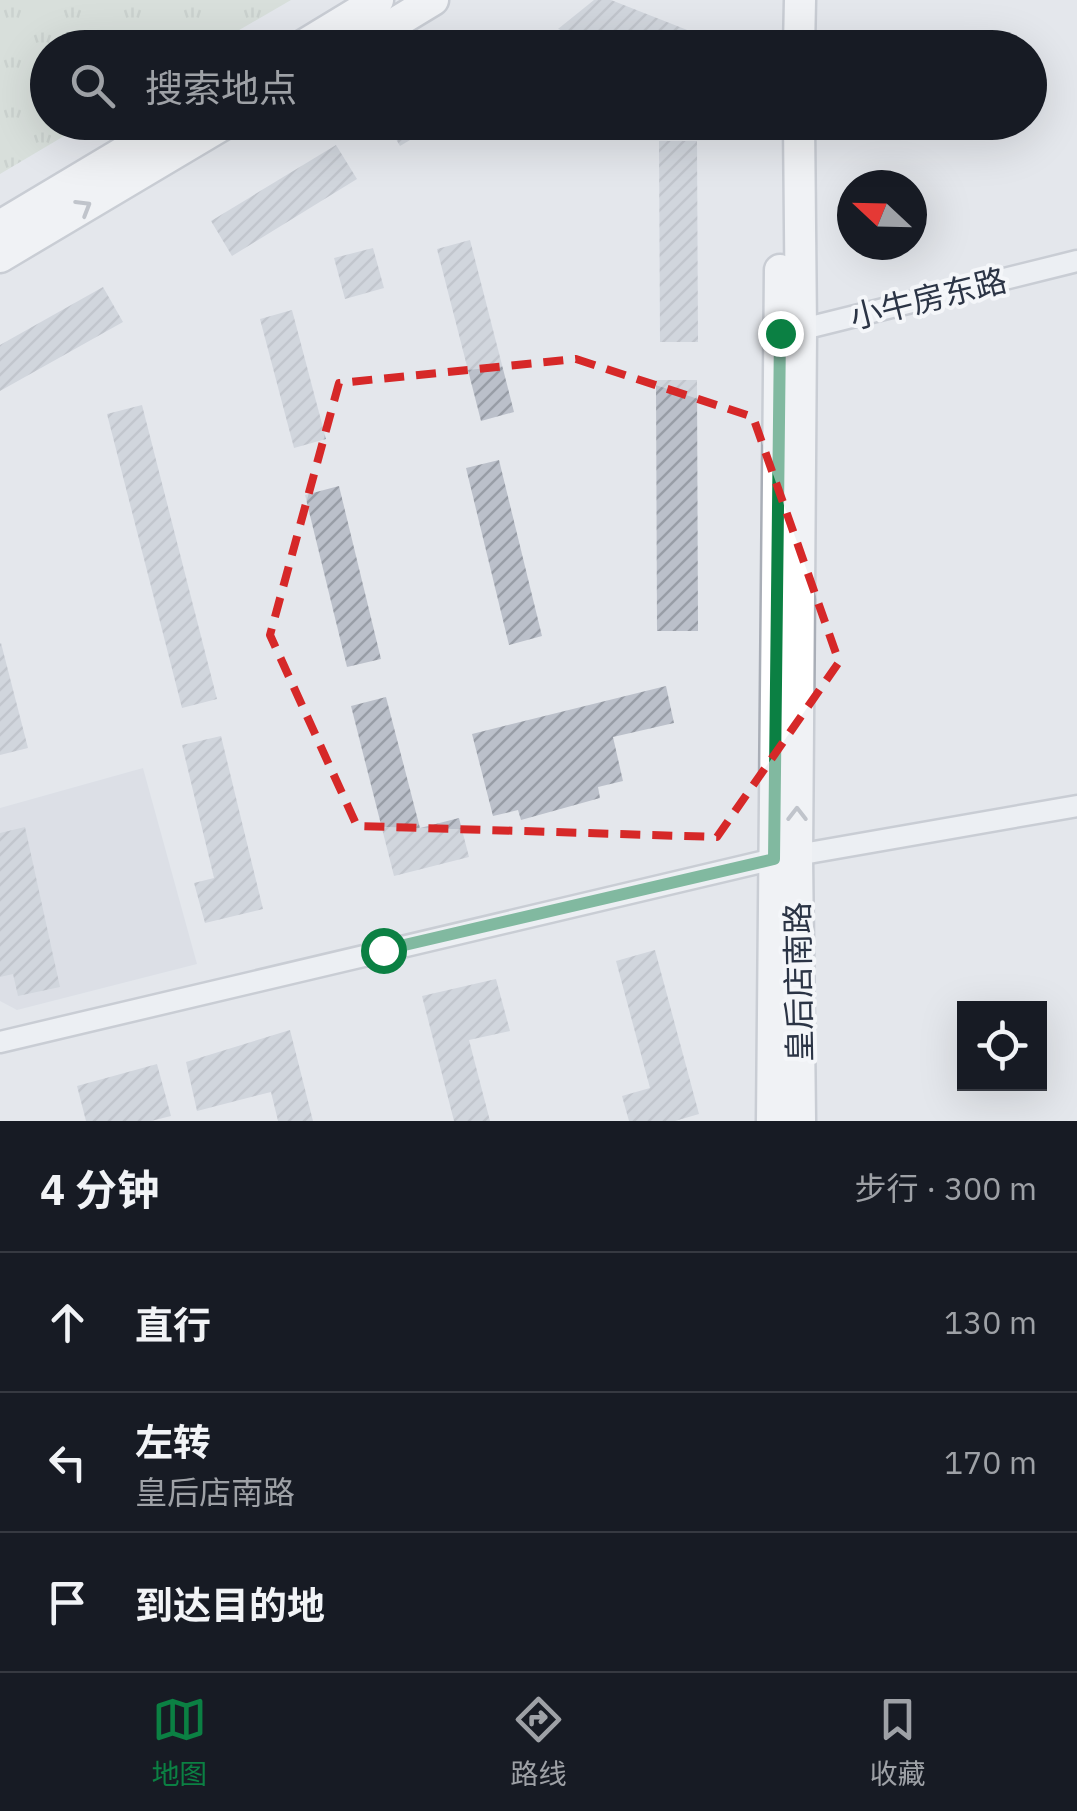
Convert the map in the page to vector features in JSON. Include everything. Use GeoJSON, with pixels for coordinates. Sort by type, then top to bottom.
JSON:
{"type":"FeatureCollection","features":[{"type":"Feature","properties":{"kind":"street"},"geometry":{"type":"LineString","coordinates":[[329,30],[378,0]]}},
{"type":"Feature","properties":{"kind":"street"},"geometry":{"type":"LineString","coordinates":[[384,30],[433,0]]}},
{"type":"Feature","properties":{"kind":"street"},"geometry":{"type":"LineString","coordinates":[[780,0],[780,30]]}},
{"type":"Feature","properties":{"kind":"street"},"geometry":{"type":"LineString","coordinates":[[800,0],[800,30]]}},
{"type":"Feature","properties":{"kind":"street"},"geometry":{"type":"LineString","coordinates":[[0,226],[144,140]]}},
{"type":"Feature","properties":{"kind":"street"},"geometry":{"type":"LineString","coordinates":[[0,257],[197,140]]}},
{"type":"Feature","properties":{"kind":"street","name":"皇后店南路"},"geometry":{"type":"LineString","coordinates":[[781,140],[790,332]]}},
{"type":"Feature","properties":{"kind":"street","name":"皇后店南路"},"geometry":{"type":"LineString","coordinates":[[772,1121],[785,858],[790,332],[797,140]]}},
{"type":"Feature","properties":{"kind":"street","name":"小牛房东路"},"geometry":{"type":"LineString","coordinates":[[790,332],[1077,261]]}},
{"type":"Feature","properties":{"kind":"street"},"geometry":{"type":"LineString","coordinates":[[0,1042],[785,858],[1077,806]]}},
{"type":"Feature","properties":{"kind":"street","name":"皇后店南路"},"geometry":{"type":"LineString","coordinates":[[785,858],[800,1121]]}},
{"type":"Feature","properties":{"kind":"highlighted area"},"geometry":{"type":"Polygon","coordinates":[[[576,359],[753,417],[839,662],[717,837],[357,826],[270,635],[339,383],[576,359]]]}},
{"type":"Feature","properties":{"kind":"shaded area"},"geometry":{"type":"Polygon","coordinates":[[[143,768],[197,964],[17,1010],[0,1001],[0,808],[143,768]]]}},
{"type":"Feature","properties":{"kind":"green space"},"geometry":{"type":"Polygon","coordinates":[[[0,0],[291,0],[239,30],[30,30],[30,140],[57,140],[0,174],[0,0]]]}},
{"type":"Feature","properties":{"kind":"building"},"geometry":{"type":"Polygon","coordinates":[[[594,0],[611,0],[687,30],[560,30],[594,0]]]}},
{"type":"Feature","properties":{"kind":"building"},"geometry":{"type":"Polygon","coordinates":[[[659,141],[697,141],[698,342],[660,342],[659,141]]]}},
{"type":"Feature","properties":{"kind":"building"},"geometry":{"type":"Polygon","coordinates":[[[336,145],[357,179],[232,256],[211,221],[336,145]]]}},
{"type":"Feature","properties":{"kind":"building"},"geometry":{"type":"Polygon","coordinates":[[[470,240],[514,412],[481,421],[437,249],[470,240]]]}},
{"type":"Feature","properties":{"kind":"building"},"geometry":{"type":"Polygon","coordinates":[[[373,248],[384,288],[345,299],[334,258],[373,248]]]}},
{"type":"Feature","properties":{"kind":"building"},"geometry":{"type":"Polygon","coordinates":[[[103,287],[123,322],[0,391],[0,345],[103,287]]]}},
{"type":"Feature","properties":{"kind":"building"},"geometry":{"type":"Polygon","coordinates":[[[292,310],[326,439],[294,448],[260,319],[292,310]]]}},
{"type":"Feature","properties":{"kind":"building"},"geometry":{"type":"Polygon","coordinates":[[[656,380],[697,380],[698,631],[657,631],[656,380]]]}},
{"type":"Feature","properties":{"kind":"building"},"geometry":{"type":"Polygon","coordinates":[[[142,405],[217,699],[182,708],[107,414],[142,405]]]}},
{"type":"Feature","properties":{"kind":"building"},"geometry":{"type":"Polygon","coordinates":[[[499,460],[542,636],[509,645],[466,468],[499,460]]]}},
{"type":"Feature","properties":{"kind":"building"},"geometry":{"type":"Polygon","coordinates":[[[339,486],[381,659],[347,667],[305,495],[339,486]]]}},
{"type":"Feature","properties":{"kind":"building"},"geometry":{"type":"Polygon","coordinates":[[[0,644],[28,748],[0,755],[0,644]]]}},
{"type":"Feature","properties":{"kind":"building"},"geometry":{"type":"Polygon","coordinates":[[[666,686],[674,723],[613,737],[623,781],[598,787],[600,798],[521,820],[518,810],[493,816],[472,734],[666,686]]]}},
{"type":"Feature","properties":{"kind":"building"},"geometry":{"type":"Polygon","coordinates":[[[386,697],[420,828],[459,818],[469,857],[394,876],[351,706],[386,697]]]}},
{"type":"Feature","properties":{"kind":"building"},"geometry":{"type":"Polygon","coordinates":[[[221,736],[263,909],[205,923],[194,883],[214,878],[182,745],[221,736]]]}},
{"type":"Feature","properties":{"kind":"building"},"geometry":{"type":"Polygon","coordinates":[[[25,827],[60,987],[18,996],[13,974],[0,977],[0,833],[25,827]]]}},
{"type":"Feature","properties":{"kind":"building"},"geometry":{"type":"Polygon","coordinates":[[[655,950],[699,1114],[675,1121],[629,1121],[622,1096],[650,1088],[616,961],[655,950]]]}},
{"type":"Feature","properties":{"kind":"building"},"geometry":{"type":"Polygon","coordinates":[[[496,979],[510,1031],[469,1040],[490,1121],[454,1121],[422,996],[496,979]]]}},
{"type":"Feature","properties":{"kind":"building"},"geometry":{"type":"Polygon","coordinates":[[[290,1030],[313,1121],[278,1121],[271,1092],[197,1111],[186,1062],[290,1030]]]}},
{"type":"Feature","properties":{"kind":"building"},"geometry":{"type":"Polygon","coordinates":[[[157,1064],[171,1116],[151,1121],[86,1121],[77,1086],[157,1064]]]}},
{"type":"Feature","properties":{"kind":"route"},"geometry":{"type":"LineString","coordinates":[[383,950],[774,859],[780,333]]}}]}
